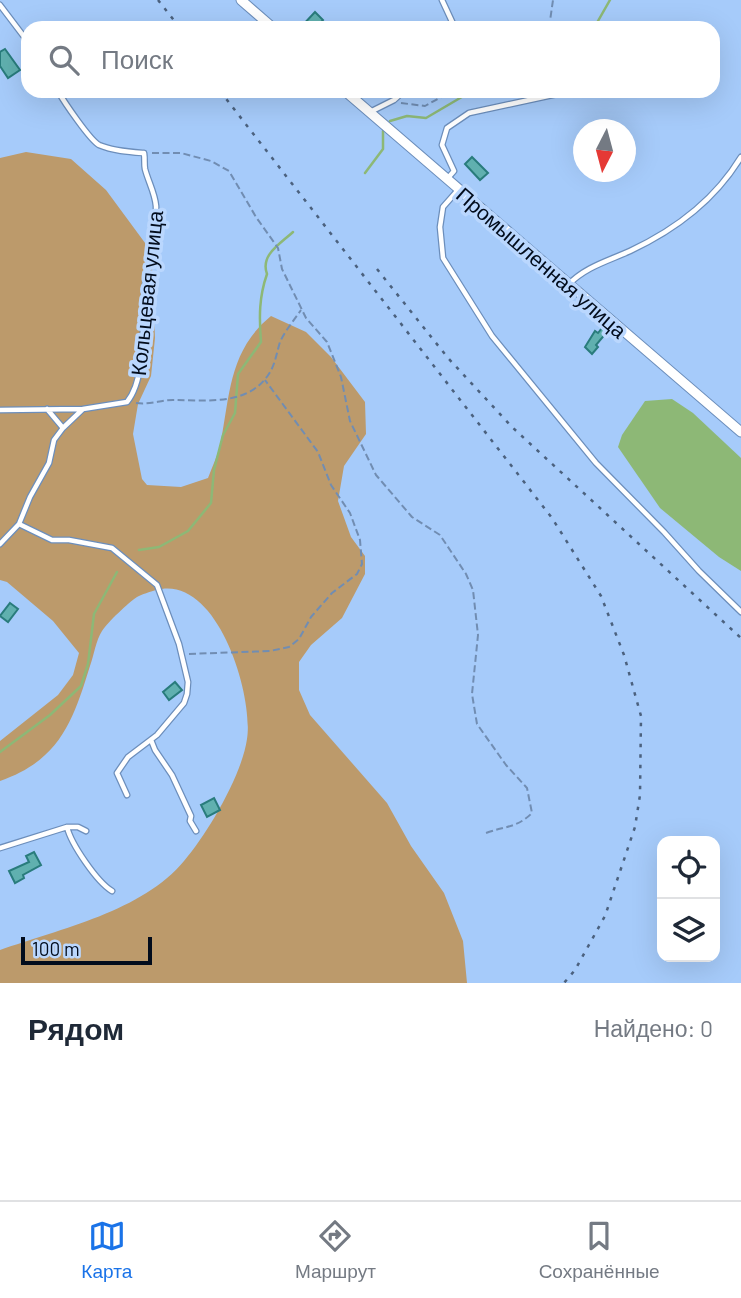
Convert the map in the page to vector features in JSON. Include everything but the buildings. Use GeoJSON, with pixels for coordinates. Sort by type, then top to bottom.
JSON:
{"type":"FeatureCollection","features":[{"type":"Feature","properties":{"kind":"street"},"geometry":{"type":"LineString","coordinates":[[240,0],[264,21]]}},
{"type":"Feature","properties":{"kind":"street","name":"Промышленная улица"},"geometry":{"type":"LineString","coordinates":[[353,98],[741,432]]}},
{"type":"Feature","properties":{"kind":"lane"},"geometry":{"type":"LineString","coordinates":[[442,0],[452,21]]}},
{"type":"Feature","properties":{"kind":"lane"},"geometry":{"type":"LineString","coordinates":[[0,5],[21,33]]}},
{"type":"Feature","properties":{"kind":"lane"},"geometry":{"type":"LineString","coordinates":[[61,98],[97,144],[144,153]]}},
{"type":"Feature","properties":{"kind":"lane"},"geometry":{"type":"LineString","coordinates":[[447,179],[454,171],[442,145],[447,128],[468,113],[538,98]]}},
{"type":"Feature","properties":{"kind":"lane"},"geometry":{"type":"LineString","coordinates":[[370,113],[394,100]]}},
{"type":"Feature","properties":{"kind":"lane","name":"Кольцевая улица"},"geometry":{"type":"LineString","coordinates":[[0,410],[83,409],[127,402],[133,395],[140,364],[145,287],[154,240],[156,203],[144,167],[144,153]]}},
{"type":"Feature","properties":{"kind":"lane"},"geometry":{"type":"LineString","coordinates":[[569,285],[580,273],[680,224],[723,182],[741,157]]}},
{"type":"Feature","properties":{"kind":"lane"},"geometry":{"type":"LineString","coordinates":[[458,190],[443,207],[440,227],[443,258],[492,336],[596,463],[741,612]]}},
{"type":"Feature","properties":{"kind":"lane"},"geometry":{"type":"LineString","coordinates":[[47,408],[63,428]]}},
{"type":"Feature","properties":{"kind":"lane"},"geometry":{"type":"LineString","coordinates":[[0,544],[19,524],[30,496],[49,463],[54,440],[83,409]]}},
{"type":"Feature","properties":{"kind":"lane"},"geometry":{"type":"LineString","coordinates":[[19,524],[52,540],[69,540],[112,548],[157,585],[172,623],[188,682],[184,703],[151,740],[128,757],[117,774],[127,795]]}},
{"type":"Feature","properties":{"kind":"lane"},"geometry":{"type":"LineString","coordinates":[[151,740],[172,775],[191,816],[190,821],[197,831]]}},
{"type":"Feature","properties":{"kind":"lane"},"geometry":{"type":"LineString","coordinates":[[67,827],[69,839],[94,874],[112,891]]}},
{"type":"Feature","properties":{"kind":"lane"},"geometry":{"type":"LineString","coordinates":[[0,848],[67,827],[78,827],[86,831]]}},
{"type":"Feature","properties":{"kind":"path"},"geometry":{"type":"LineString","coordinates":[[550,21],[553,0]]}},
{"type":"Feature","properties":{"kind":"path"},"geometry":{"type":"LineString","coordinates":[[394,100],[405,105],[425,106],[439,98]]}},
{"type":"Feature","properties":{"kind":"path"},"geometry":{"type":"LineString","coordinates":[[144,153],[181,153],[211,161],[229,171],[278,248],[282,269],[306,318],[327,342],[341,377],[350,421],[376,475],[412,517],[440,535],[456,557],[473,590],[478,635],[472,694],[477,724],[506,765],[527,788],[531,813],[521,824],[486,833]]}},
{"type":"Feature","properties":{"kind":"path"},"geometry":{"type":"LineString","coordinates":[[127,402],[149,405],[171,400],[199,402],[226,399],[255,388],[265,380],[275,364],[281,341],[302,309]]}},
{"type":"Feature","properties":{"kind":"path"},"geometry":{"type":"LineString","coordinates":[[182,657],[191,654],[221,655],[270,651],[289,647],[299,639],[311,617],[332,593],[357,574],[362,564],[360,540],[350,513],[331,485],[318,452],[265,380]]}},
{"type":"Feature","properties":{"kind":"shaded area"},"geometry":{"type":"Polygon","coordinates":[[[26,152],[71,159],[106,190],[148,247],[152,265],[155,338],[151,376],[138,404],[133,434],[142,479],[147,485],[181,487],[208,478],[220,446],[229,393],[239,360],[246,344],[271,316],[306,332],[331,357],[365,402],[366,434],[344,466],[338,501],[351,537],[365,556],[365,574],[342,618],[311,645],[299,662],[299,690],[310,715],[387,803],[411,846],[444,893],[463,941],[467,983],[0,983],[0,950],[74,926],[124,906],[167,878],[184,861],[213,820],[231,786],[244,753],[248,719],[237,668],[227,642],[213,618],[197,600],[178,590],[156,590],[133,600],[102,631],[70,721],[50,750],[37,762],[0,781],[0,741],[58,695],[73,675],[79,653],[53,621],[7,582],[0,580],[0,158],[26,152]]]}},
{"type":"Feature","properties":{"kind":"shaded area"},"geometry":{"type":"Polygon","coordinates":[[[672,399],[693,413],[741,458],[741,571],[719,557],[660,508],[618,447],[622,435],[645,401],[672,399]]]}},
{"type":"Feature","properties":{"kind":"waterway"},"geometry":{"type":"LineString","coordinates":[[598,21],[610,0]]}},
{"type":"Feature","properties":{"kind":"waterway"},"geometry":{"type":"LineString","coordinates":[[390,121],[407,116],[426,118],[460,98]]}},
{"type":"Feature","properties":{"kind":"waterway"},"geometry":{"type":"LineString","coordinates":[[365,173],[383,149],[383,131]]}},
{"type":"Feature","properties":{"kind":"waterway"},"geometry":{"type":"LineString","coordinates":[[139,550],[159,547],[188,531],[211,503],[214,470],[223,435],[235,413],[238,374],[261,342],[260,307],[267,274],[266,261],[272,250],[293,232]]}},
{"type":"Feature","properties":{"kind":"waterway"},"geometry":{"type":"LineString","coordinates":[[0,752],[50,715],[81,686],[88,664],[94,614],[117,572]]}},
{"type":"Feature","properties":{"kind":"railway"},"geometry":{"type":"LineString","coordinates":[[158,0],[174,21]]}},
{"type":"Feature","properties":{"kind":"railway"},"geometry":{"type":"LineString","coordinates":[[225,98],[552,518],[601,596],[624,655],[641,716],[640,795],[635,827],[605,916],[575,970],[564,983]]}},
{"type":"Feature","properties":{"kind":"railway"},"geometry":{"type":"LineString","coordinates":[[377,269],[448,358],[512,427],[741,638]]}}]}
